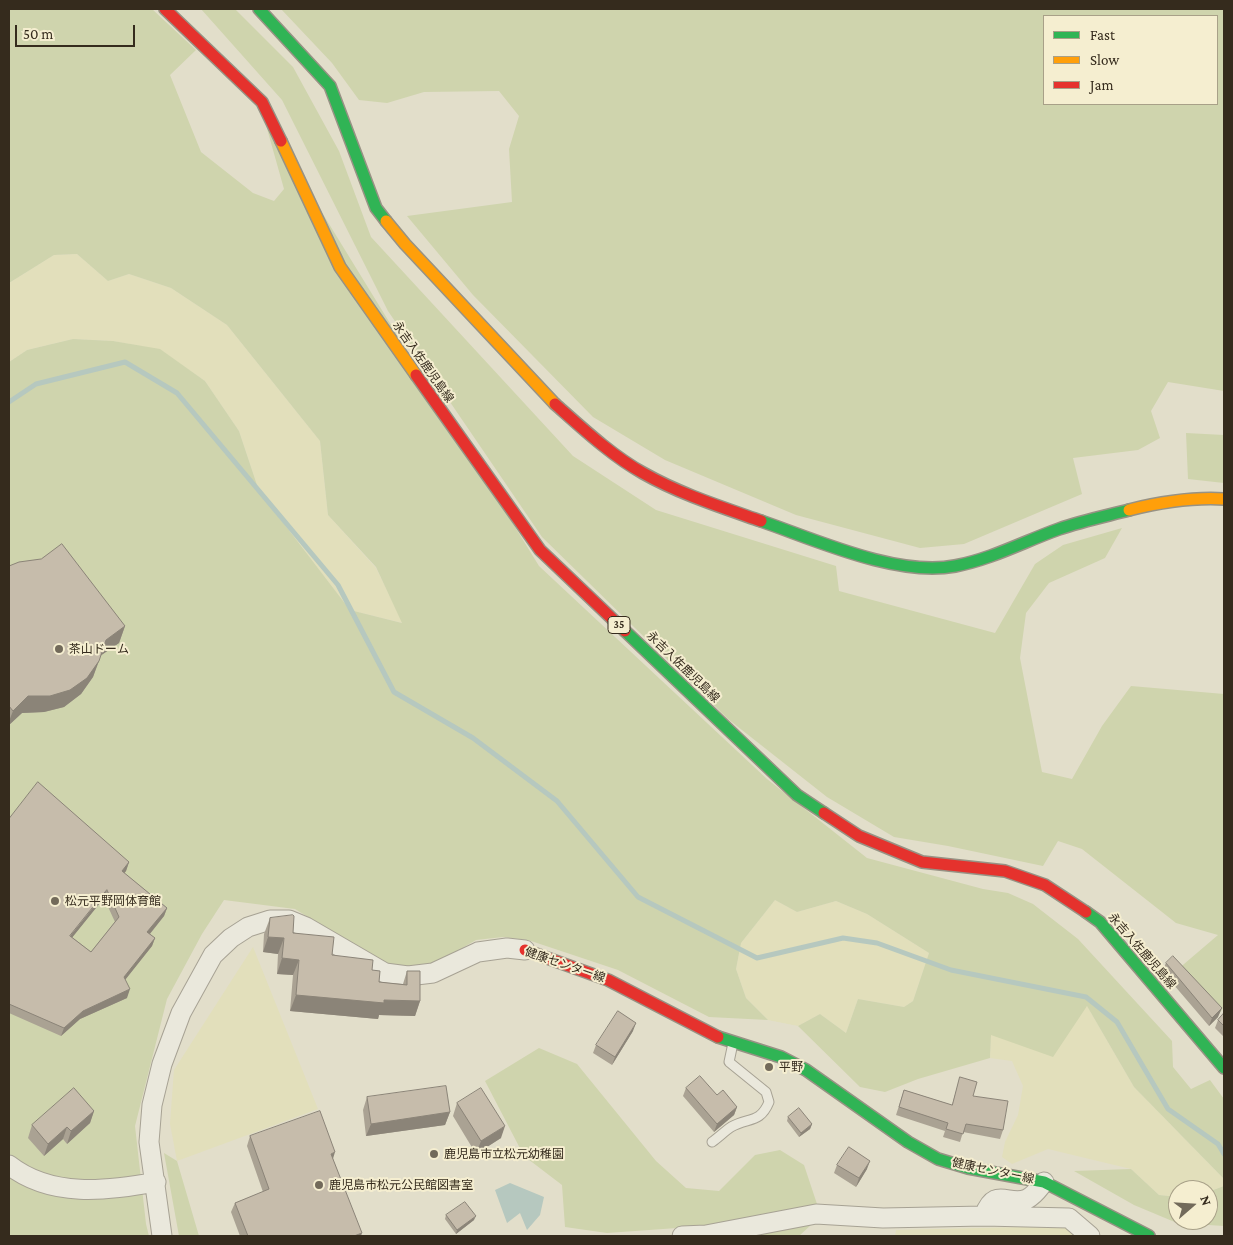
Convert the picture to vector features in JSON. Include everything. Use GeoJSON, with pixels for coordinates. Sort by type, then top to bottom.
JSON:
{"type":"FeatureCollection","features":[{"type":"Feature","properties":{"kind":"street","name":"永吉入佐鹿児島線"},"geometry":{"type":"LineString","coordinates":[[165,9],[262,102],[340,268],[540,550],[797,795],[859,836],[922,862],[1005,871],[1045,885],[1100,922],[1224,1068]]}},
{"type":"Feature","properties":{"kind":"street"},"geometry":{"type":"LineString","coordinates":[[259,9],[330,86],[376,208],[405,244],[544,394],[642,473],[703,501],[852,553],[912,567],[954,566],[988,557],[1061,528],[1159,502],[1203,498],[1224,499]]}},
{"type":"Feature","properties":{"kind":"street","name":"健康センター線"},"geometry":{"type":"LineString","coordinates":[[162,1236],[149,1142],[152,1105],[162,1064],[181,1013],[213,955],[231,938],[248,927],[270,920],[290,920],[306,927],[385,973],[408,976],[433,974],[478,952],[507,948],[525,950],[608,980],[682,1020],[733,1043],[781,1057],[806,1070],[908,1142],[938,1159],[968,1168],[1044,1182],[1149,1236]]}},
{"type":"Feature","properties":{"kind":"street"},"geometry":{"type":"LineString","coordinates":[[9,1165],[22,1175],[44,1183],[89,1191],[112,1190],[156,1182]]}},
{"type":"Feature","properties":{"kind":"street"},"geometry":{"type":"LineString","coordinates":[[984,1216],[990,1203],[1004,1198],[1026,1200],[1044,1182]]}},
{"type":"Feature","properties":{"kind":"street"},"geometry":{"type":"LineString","coordinates":[[682,1236],[706,1235],[816,1214],[883,1218],[984,1216],[1069,1218],[1090,1236]]}},
{"type":"Feature","properties":{"kind":"lane"},"geometry":{"type":"LineString","coordinates":[[712,1142],[733,1126],[756,1119],[765,1110],[769,1102],[766,1092],[728,1062],[733,1043]]}},
{"type":"Feature","properties":{"kind":"shaded area"},"geometry":{"type":"Polygon","coordinates":[[[77,254],[108,281],[129,274],[171,288],[227,325],[320,441],[328,515],[376,568],[403,623],[350,610],[259,491],[239,431],[205,381],[160,350],[113,341],[73,339],[27,350],[9,362],[9,283],[54,255],[77,254]]]}},
{"type":"Feature","properties":{"kind":"shaded area"},"geometry":{"type":"Polygon","coordinates":[[[775,900],[797,912],[836,901],[867,914],[929,953],[913,1001],[904,1007],[858,999],[846,1033],[820,1014],[798,1026],[768,1020],[746,998],[736,969],[741,943],[775,900]]]}},
{"type":"Feature","properties":{"kind":"shaded area"},"geometry":{"type":"Polygon","coordinates":[[[253,947],[318,1109],[177,1161],[170,1124],[174,1070],[253,947]]]}},
{"type":"Feature","properties":{"kind":"shaded area"},"geometry":{"type":"Polygon","coordinates":[[[1087,1006],[1134,1087],[1224,1179],[1224,1186],[1218,1188],[1218,1180],[1168,1180],[1168,1196],[1159,1195],[1131,1169],[1048,1149],[1012,1164],[1002,1157],[1005,1142],[1018,1115],[1023,1086],[1012,1061],[990,1058],[991,1035],[1087,1006]]]}},
{"type":"Feature","properties":{"kind":"shaded area"},"geometry":{"type":"Polygon","coordinates":[[[510,1183],[544,1197],[540,1215],[527,1230],[520,1213],[507,1223],[495,1190],[510,1183]]]}},
{"type":"Feature","properties":{"kind":"shaded area"},"geometry":{"type":"Polygon","coordinates":[[[1066,1226],[1078,1236],[895,1236],[896,1230],[1066,1226]]]}},
{"type":"Feature","properties":{"kind":"green space"},"geometry":{"type":"Polygon","coordinates":[[[9,9],[152,9],[196,50],[170,75],[201,152],[253,193],[274,201],[284,189],[264,118],[539,566],[767,779],[867,858],[983,889],[1008,893],[1033,904],[1078,939],[1172,1041],[1173,1067],[1191,1089],[1210,1080],[1224,1099],[1224,1179],[1134,1087],[1087,1006],[1053,1057],[991,1035],[990,1058],[918,1079],[885,1092],[860,1087],[798,1026],[820,1014],[846,1033],[858,999],[904,1007],[913,1001],[929,953],[867,914],[836,901],[797,912],[775,900],[741,943],[736,969],[746,998],[768,1020],[709,1017],[618,970],[528,940],[503,937],[476,940],[438,962],[412,967],[384,964],[295,909],[224,900],[202,934],[167,999],[135,1126],[149,1236],[9,1236],[9,362],[27,350],[73,339],[113,341],[160,349],[205,381],[239,431],[259,491],[350,610],[402,623],[376,567],[328,515],[320,441],[227,325],[171,288],[129,274],[108,281],[77,254],[54,255],[9,283],[9,9]]]}},
{"type":"Feature","properties":{"kind":"green space"},"geometry":{"type":"Polygon","coordinates":[[[201,9],[235,9],[293,67],[339,151],[371,237],[573,456],[656,510],[836,566],[839,591],[995,633],[1035,564],[1063,545],[1122,528],[1105,558],[1049,583],[1026,613],[1020,658],[1042,772],[1072,779],[1102,726],[1131,686],[1224,694],[1224,1007],[1219,1014],[1177,970],[1218,935],[1176,923],[1082,849],[1058,841],[1043,866],[894,837],[827,797],[728,719],[542,537],[388,311],[282,100],[201,9]]]}},
{"type":"Feature","properties":{"kind":"green space"},"geometry":{"type":"Polygon","coordinates":[[[281,9],[1224,9],[1224,391],[1168,382],[1151,411],[1160,438],[1138,450],[1073,458],[1082,494],[964,544],[920,548],[796,515],[665,460],[593,417],[473,295],[407,216],[512,202],[509,149],[519,116],[499,91],[424,92],[387,103],[359,100],[332,63],[281,9]]]}},
{"type":"Feature","properties":{"kind":"green space"},"geometry":{"type":"Polygon","coordinates":[[[1186,433],[1224,435],[1224,483],[1188,479],[1186,433]]]}},
{"type":"Feature","properties":{"kind":"green space"},"geometry":{"type":"Polygon","coordinates":[[[539,1048],[577,1064],[656,1161],[686,1188],[719,1191],[755,1155],[780,1150],[804,1165],[817,1204],[705,1226],[607,1233],[565,1227],[562,1185],[524,1156],[485,1081],[539,1048]]]}},
{"type":"Feature","properties":{"kind":"green space"},"geometry":{"type":"Polygon","coordinates":[[[164,1153],[177,1161],[199,1236],[179,1236],[164,1153]]]}},
{"type":"Feature","properties":{"kind":"green space"},"geometry":{"type":"Polygon","coordinates":[[[1131,1169],[1159,1195],[1168,1196],[1168,1219],[1134,1205],[1074,1171],[1131,1169]]]}},
{"type":"Feature","properties":{"kind":"green space"},"geometry":{"type":"Polygon","coordinates":[[[1224,1186],[1224,1226],[1218,1226],[1218,1188],[1224,1186]]]}},
{"type":"Feature","properties":{"kind":"green space"},"geometry":{"type":"Polygon","coordinates":[[[812,1224],[799,1236],[753,1236],[812,1224]]]}},
{"type":"Feature","properties":{"kind":"building","name":"茶山ドーム"},"geometry":{"type":"Polygon","coordinates":[[[62,544],[125,626],[106,640],[99,661],[87,678],[70,690],[50,696],[28,696],[13,711],[9,706],[9,566],[19,562],[41,559],[62,544]]]}},
{"type":"Feature","properties":{"kind":"building","name":"松元平野岡体育館"},"geometry":{"type":"Polygon","coordinates":[[[38,782],[129,862],[122,871],[167,908],[147,932],[155,938],[124,977],[130,989],[83,1011],[64,1028],[9,1004],[9,819],[38,782]],[[107,890],[70,936],[91,952],[119,917],[107,890]]]}},
{"type":"Feature","properties":{"kind":"building"},"geometry":{"type":"Polygon","coordinates":[[[293,915],[293,933],[334,937],[332,955],[373,960],[372,970],[380,971],[379,982],[407,985],[407,971],[420,971],[420,1001],[384,1000],[384,1003],[296,995],[299,960],[282,958],[284,938],[268,937],[270,918],[293,915]]]}},
{"type":"Feature","properties":{"kind":"building"},"geometry":{"type":"Polygon","coordinates":[[[1173,956],[1222,1008],[1212,1018],[1166,963],[1173,956]]]}},
{"type":"Feature","properties":{"kind":"building"},"geometry":{"type":"Polygon","coordinates":[[[618,1011],[636,1023],[615,1057],[596,1045],[618,1011]]]}},
{"type":"Feature","properties":{"kind":"building"},"geometry":{"type":"Polygon","coordinates":[[[1224,1013],[1224,1026],[1218,1020],[1224,1013]]]}},
{"type":"Feature","properties":{"kind":"building"},"geometry":{"type":"Polygon","coordinates":[[[700,1076],[717,1095],[723,1090],[737,1107],[717,1124],[686,1088],[700,1076]]]}},
{"type":"Feature","properties":{"kind":"building"},"geometry":{"type":"Polygon","coordinates":[[[960,1077],[977,1082],[973,1096],[1008,1101],[1003,1130],[966,1124],[963,1134],[946,1129],[948,1123],[899,1107],[904,1090],[952,1105],[960,1077]]]}},
{"type":"Feature","properties":{"kind":"building"},"geometry":{"type":"Polygon","coordinates":[[[446,1086],[450,1112],[371,1124],[367,1097],[446,1086]]]}},
{"type":"Feature","properties":{"kind":"building"},"geometry":{"type":"Polygon","coordinates":[[[74,1088],[94,1111],[71,1131],[67,1127],[48,1144],[32,1125],[74,1088]]]}},
{"type":"Feature","properties":{"kind":"building"},"geometry":{"type":"Polygon","coordinates":[[[481,1088],[505,1126],[481,1141],[457,1103],[481,1088]]]}},
{"type":"Feature","properties":{"kind":"building"},"geometry":{"type":"Polygon","coordinates":[[[799,1108],[812,1124],[801,1133],[788,1117],[799,1108]]]}},
{"type":"Feature","properties":{"kind":"building"},"geometry":{"type":"Polygon","coordinates":[[[320,1111],[335,1152],[331,1154],[362,1233],[354,1236],[248,1236],[235,1203],[269,1189],[250,1136],[320,1111]]]}},
{"type":"Feature","properties":{"kind":"building"},"geometry":{"type":"Polygon","coordinates":[[[849,1147],[870,1161],[859,1178],[837,1165],[849,1147]]]}},
{"type":"Feature","properties":{"kind":"building"},"geometry":{"type":"Polygon","coordinates":[[[465,1202],[476,1216],[457,1230],[446,1215],[465,1202]]]}},
{"type":"Feature","properties":{"kind":"waterway"},"geometry":{"type":"LineString","coordinates":[[9,402],[36,384],[125,362],[177,393],[338,585],[394,692],[473,738],[557,801],[638,897],[757,958],[843,938],[877,943],[951,970],[1086,997],[1117,1022],[1168,1109],[1218,1144],[1224,1154]]}},
{"type":"Feature","properties":{"kind":"traffic: fast"},"geometry":{"type":"LineString","coordinates":[[259,9],[330,86],[376,208],[386,221]]}},
{"type":"Feature","properties":{"kind":"traffic: fast"},"geometry":{"type":"LineString","coordinates":[[761,521],[857,555],[883,562],[932,568],[969,563],[1059,529],[1129,510]]}},
{"type":"Feature","properties":{"kind":"traffic: fast"},"geometry":{"type":"LineString","coordinates":[[625,631],[797,795],[824,813]]}},
{"type":"Feature","properties":{"kind":"traffic: fast"},"geometry":{"type":"LineString","coordinates":[[1086,912],[1100,922],[1224,1068]]}},
{"type":"Feature","properties":{"kind":"traffic: fast"},"geometry":{"type":"LineString","coordinates":[[718,1037],[781,1057],[806,1070],[908,1142],[938,1159],[968,1168],[1044,1182],[1149,1236]]}},
{"type":"Feature","properties":{"kind":"traffic: slow"},"geometry":{"type":"LineString","coordinates":[[281,141],[340,267],[416,375]]}},
{"type":"Feature","properties":{"kind":"traffic: slow"},"geometry":{"type":"LineString","coordinates":[[386,221],[405,244],[555,404]]}},
{"type":"Feature","properties":{"kind":"traffic: slow"},"geometry":{"type":"LineString","coordinates":[[1129,510],[1176,501],[1224,499]]}},
{"type":"Feature","properties":{"kind":"traffic: jam"},"geometry":{"type":"LineString","coordinates":[[165,9],[262,102],[281,141]]}},
{"type":"Feature","properties":{"kind":"traffic: jam"},"geometry":{"type":"LineString","coordinates":[[416,375],[540,550],[625,631]]}},
{"type":"Feature","properties":{"kind":"traffic: jam"},"geometry":{"type":"LineString","coordinates":[[555,404],[608,450],[657,481],[686,494],[761,521]]}},
{"type":"Feature","properties":{"kind":"traffic: jam"},"geometry":{"type":"LineString","coordinates":[[824,813],[859,836],[922,862],[1005,871],[1045,885],[1086,912]]}},
{"type":"Feature","properties":{"kind":"traffic: jam"},"geometry":{"type":"LineString","coordinates":[[525,950],[608,980],[718,1037]]}},
{"type":"Feature","properties":{"kind":"place","name":"茶山ドーム"},"geometry":{"type":"Point","coordinates":[59,649]}},
{"type":"Feature","properties":{"kind":"place","name":"松元平野岡体育館"},"geometry":{"type":"Point","coordinates":[55,901]}},
{"type":"Feature","properties":{"kind":"place","name":"平野"},"geometry":{"type":"Point","coordinates":[769,1067]}},
{"type":"Feature","properties":{"kind":"place","name":"鹿児島市立松元幼稚園"},"geometry":{"type":"Point","coordinates":[434,1154]}},
{"type":"Feature","properties":{"kind":"place","name":"鹿児島市松元公民館図書室"},"geometry":{"type":"Point","coordinates":[319,1185]}}]}
